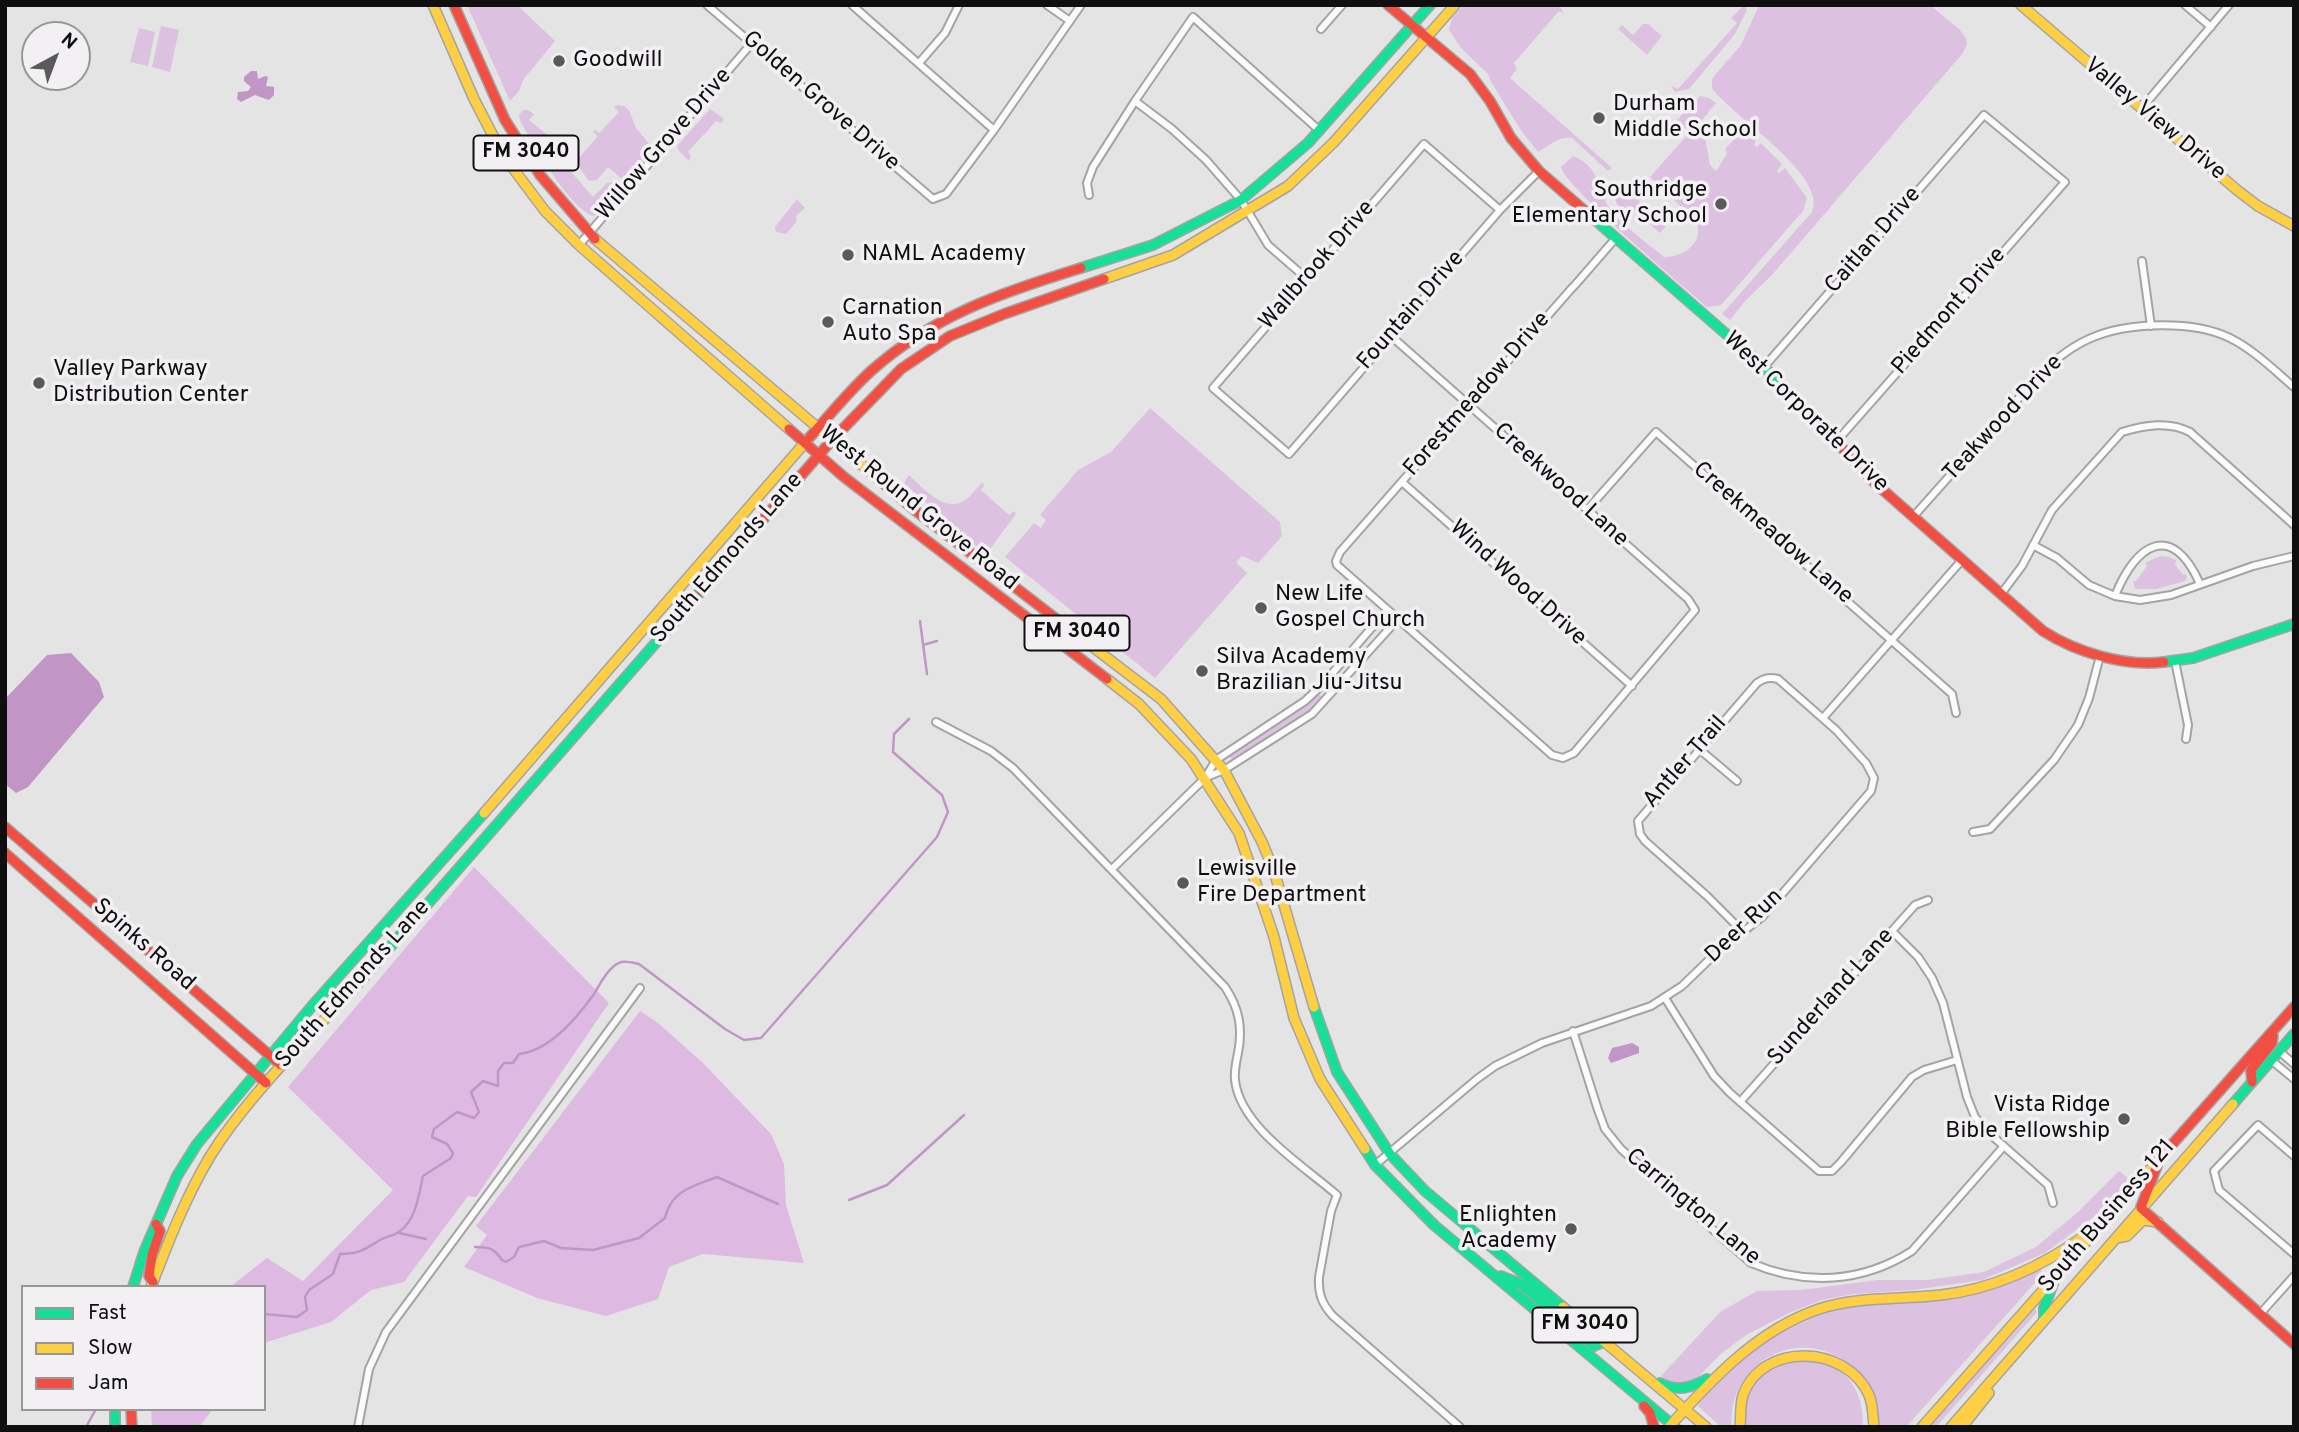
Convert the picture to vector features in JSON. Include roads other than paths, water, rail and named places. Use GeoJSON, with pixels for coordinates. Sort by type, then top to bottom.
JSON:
{"type":"FeatureCollection","features":[{"type":"Feature","properties":{"kind":"main road","name":"West Round Grove Road"},"geometry":{"type":"LineString","coordinates":[[433,5],[474,99],[503,155],[545,211],[579,245],[804,443],[889,512],[1139,704],[1191,759],[1239,833],[1273,937],[1294,1018],[1320,1079],[1376,1165],[1434,1225],[1672,1426]]}},
{"type":"Feature","properties":{"kind":"main road","name":"West Round Grove Road"},"geometry":{"type":"LineString","coordinates":[[454,5],[505,120],[540,175],[589,234],[831,441],[949,537],[1134,677],[1182,720],[1216,760],[1246,808],[1274,871],[1325,1042],[1337,1072],[1390,1154],[1424,1191],[1706,1427]]}},
{"type":"Feature","properties":{"kind":"main road","name":"West Corporate Drive"},"geometry":{"type":"LineString","coordinates":[[1388,5],[1480,85],[1511,138],[1539,171],[1764,368],[1913,517],[2043,631],[2076,649],[2150,664],[2193,658],[2294,624]]}},
{"type":"Feature","properties":{"kind":"main road","name":"South Edmonds Lane"},"geometry":{"type":"LineString","coordinates":[[134,1285],[138,1267],[184,1163],[255,1072],[804,443],[870,372],[890,355],[963,309],[1013,289],[1153,245],[1241,200],[1320,131],[1430,5]]}},
{"type":"Feature","properties":{"kind":"main road","name":"South Edmonds Lane"},"geometry":{"type":"LineString","coordinates":[[152,1284],[171,1235],[209,1159],[266,1083],[481,845],[831,441],[901,369],[950,336],[1004,314],[1173,255],[1288,186],[1317,159],[1455,5]]}},
{"type":"Feature","properties":{"kind":"main road","name":"Valley View Drive"},"geometry":{"type":"LineString","coordinates":[[2021,5],[2237,190],[2258,206],[2294,226]]}},
{"type":"Feature","properties":{"kind":"main road"},"geometry":{"type":"LineString","coordinates":[[1082,268],[1087,286]]}},
{"type":"Feature","properties":{"kind":"main road"},"geometry":{"type":"LineString","coordinates":[[942,321],[950,336]]}},
{"type":"Feature","properties":{"kind":"main road","name":"Spinks Road"},"geometry":{"type":"LineString","coordinates":[[5,827],[281,1065]]}},
{"type":"Feature","properties":{"kind":"main road"},"geometry":{"type":"LineString","coordinates":[[469,829],[481,845]]}},
{"type":"Feature","properties":{"kind":"main road","name":"Spinks Road"},"geometry":{"type":"LineString","coordinates":[[5,853],[266,1083]]}},
{"type":"Feature","properties":{"kind":"main road","name":"South Business 121"},"geometry":{"type":"LineString","coordinates":[[1922,1427],[2294,1007]]}},
{"type":"Feature","properties":{"kind":"main road"},"geometry":{"type":"LineString","coordinates":[[2252,1082],[2251,1070],[2272,1042],[2273,1036],[2270,1034]]}},
{"type":"Feature","properties":{"kind":"main road","name":"South Business 121"},"geometry":{"type":"LineString","coordinates":[[1951,1427],[2294,1034]]}},
{"type":"Feature","properties":{"kind":"main road"},"geometry":{"type":"LineString","coordinates":[[2160,1158],[2141,1208],[2294,1344]]}},
{"type":"Feature","properties":{"kind":"main road"},"geometry":{"type":"LineString","coordinates":[[1672,1426],[1685,1408],[1736,1356],[1788,1321],[1836,1304],[1860,1299],[1939,1295],[1973,1290],[2035,1269],[2055,1258],[2111,1213]]}},
{"type":"Feature","properties":{"kind":"main road"},"geometry":{"type":"LineString","coordinates":[[2116,1238],[2127,1236],[2143,1220],[2158,1222]]}},
{"type":"Feature","properties":{"kind":"main road"},"geometry":{"type":"LineString","coordinates":[[152,1284],[149,1266],[160,1231],[156,1224]]}},
{"type":"Feature","properties":{"kind":"main road"},"geometry":{"type":"LineString","coordinates":[[1491,1272],[1521,1284],[1594,1346],[1605,1341]]}},
{"type":"Feature","properties":{"kind":"main road"},"geometry":{"type":"LineString","coordinates":[[1962,1427],[2010,1368],[2044,1320],[2044,1308],[2055,1277]]}},
{"type":"Feature","properties":{"kind":"main road"},"geometry":{"type":"LineString","coordinates":[[1740,1427],[1741,1398],[1747,1384],[1761,1369],[1780,1357],[1804,1353],[1834,1359],[1857,1376],[1870,1400],[1874,1427]]}},
{"type":"Feature","properties":{"kind":"main road"},"geometry":{"type":"LineString","coordinates":[[1641,1372],[1668,1388],[1678,1390],[1690,1389],[1717,1374]]}},
{"type":"Feature","properties":{"kind":"main road"},"geometry":{"type":"LineString","coordinates":[[1628,1387],[1650,1413],[1654,1427]]}},
{"type":"Feature","properties":{"kind":"street","name":"Golden Grove Drive"},"geometry":{"type":"LineString","coordinates":[[707,5],[933,199],[946,194],[994,130]]}},
{"type":"Feature","properties":{"kind":"street"},"geometry":{"type":"LineString","coordinates":[[852,5],[994,130],[1081,5]]}},
{"type":"Feature","properties":{"kind":"street"},"geometry":{"type":"LineString","coordinates":[[919,63],[945,33],[959,5]]}},
{"type":"Feature","properties":{"kind":"street"},"geometry":{"type":"LineString","coordinates":[[1047,5],[1070,22]]}},
{"type":"Feature","properties":{"kind":"street"},"geometry":{"type":"LineString","coordinates":[[1321,29],[1342,5]]}},
{"type":"Feature","properties":{"kind":"street"},"geometry":{"type":"LineString","coordinates":[[2185,5],[2211,27]]}},
{"type":"Feature","properties":{"kind":"street"},"geometry":{"type":"LineString","coordinates":[[2141,109],[2229,5]]}},
{"type":"Feature","properties":{"kind":"street"},"geometry":{"type":"LineString","coordinates":[[1089,195],[1087,183],[1093,167],[1193,17],[1320,131]]}},
{"type":"Feature","properties":{"kind":"street","name":"Willow Grove Drive"},"geometry":{"type":"LineString","coordinates":[[579,245],[751,44]]}},
{"type":"Feature","properties":{"kind":"street"},"geometry":{"type":"LineString","coordinates":[[1135,101],[1172,129],[1206,160],[1241,200],[1268,245],[1306,278]]}},
{"type":"Feature","properties":{"kind":"street","name":"Caitlan Drive"},"geometry":{"type":"LineString","coordinates":[[1764,368],[1984,115],[2065,183]]}},
{"type":"Feature","properties":{"kind":"street","name":"Wallbrook Drive"},"geometry":{"type":"LineString","coordinates":[[1289,454],[1213,388],[1306,278],[1424,144],[1500,210]]}},
{"type":"Feature","properties":{"kind":"street","name":"Fountain Drive"},"geometry":{"type":"LineString","coordinates":[[1289,454],[1500,210],[1539,171]]}},
{"type":"Feature","properties":{"kind":"street","name":"Piedmont Drive"},"geometry":{"type":"LineString","coordinates":[[1836,442],[2065,183]]}},
{"type":"Feature","properties":{"kind":"street","name":"Forestmeadow Drive"},"geometry":{"type":"LineString","coordinates":[[1387,610],[1337,565],[1336,557],[1615,239]]}},
{"type":"Feature","properties":{"kind":"street"},"geometry":{"type":"LineString","coordinates":[[2142,261],[2151,326]]}},
{"type":"Feature","properties":{"kind":"street","name":"Teakwood Drive"},"geometry":{"type":"LineString","coordinates":[[1913,517],[2060,355],[2092,338],[2117,330],[2151,326],[2207,329],[2248,348],[2294,387]]}},
{"type":"Feature","properties":{"kind":"street","name":"Creekwood Lane"},"geometry":{"type":"LineString","coordinates":[[1391,336],[1688,599],[1695,610],[1632,686]]}},
{"type":"Feature","properties":{"kind":"street"},"geometry":{"type":"LineString","coordinates":[[2001,594],[2022,566],[2052,510],[2122,432],[2137,427],[2177,426],[2190,432],[2294,525]]}},
{"type":"Feature","properties":{"kind":"street","name":"Creekmeadow Lane"},"geometry":{"type":"LineString","coordinates":[[1587,510],[1656,432],[1952,694],[1956,713]]}},
{"type":"Feature","properties":{"kind":"street","name":"Wind Wood Drive"},"geometry":{"type":"LineString","coordinates":[[1402,482],[1632,686]]}},
{"type":"Feature","properties":{"kind":"street"},"geometry":{"type":"LineString","coordinates":[[2033,545],[2057,558],[2089,585],[2115,596],[2140,600],[2171,595],[2253,566],[2294,556]]}},
{"type":"Feature","properties":{"kind":"street"},"geometry":{"type":"LineString","coordinates":[[2115,596],[2124,574],[2136,558],[2145,550],[2157,546],[2169,547],[2182,554],[2193,568],[2200,584]]}},
{"type":"Feature","properties":{"kind":"street"},"geometry":{"type":"LineString","coordinates":[[1823,718],[1962,560]]}},
{"type":"Feature","properties":{"kind":"street"},"geometry":{"type":"LineString","coordinates":[[1112,869],[1205,778],[1216,760],[1305,701],[1387,610],[1552,755],[1563,758],[1574,753],[1632,686]]}},
{"type":"Feature","properties":{"kind":"street"},"geometry":{"type":"LineString","coordinates":[[1205,778],[1223,770],[1312,713],[1398,619]]}},
{"type":"Feature","properties":{"kind":"street"},"geometry":{"type":"LineString","coordinates":[[1973,832],[1990,829],[2054,760],[2078,725],[2089,698],[2100,656]]}},
{"type":"Feature","properties":{"kind":"street"},"geometry":{"type":"LineString","coordinates":[[2175,661],[2188,725],[2186,739]]}},
{"type":"Feature","properties":{"kind":"street","name":"Antler Trail"},"geometry":{"type":"LineString","coordinates":[[1743,932],[1645,841],[1637,828],[1642,814],[1758,683],[1767,677],[1777,679],[1823,718]]}},
{"type":"Feature","properties":{"kind":"street","name":"Deer Run"},"geometry":{"type":"LineString","coordinates":[[1376,1165],[1495,1066],[1534,1046],[1573,1031],[1626,1016],[1665,998],[1763,916],[1871,791],[1874,784],[1872,771],[1866,763],[1823,718]]}},
{"type":"Feature","properties":{"kind":"street"},"geometry":{"type":"LineString","coordinates":[[936,722],[991,751],[1013,768],[1214,975],[1233,999],[1241,1031],[1235,1080],[1240,1098],[1251,1118],[1270,1138],[1337,1195],[1331,1211],[1319,1277],[1319,1295],[1325,1307],[1460,1427]]}},
{"type":"Feature","properties":{"kind":"street"},"geometry":{"type":"LineString","coordinates":[[1699,749],[1737,781]]}},
{"type":"Feature","properties":{"kind":"street","name":"Sunderland Lane"},"geometry":{"type":"LineString","coordinates":[[1740,1102],[1915,905],[1928,901]]}},
{"type":"Feature","properties":{"kind":"street"},"geometry":{"type":"LineString","coordinates":[[1892,932],[1918,957],[1932,978],[1942,1003],[1967,1097],[1976,1117],[2048,1185],[2053,1203]]}},
{"type":"Feature","properties":{"kind":"street"},"geometry":{"type":"LineString","coordinates":[[358,1427],[369,1369],[386,1332],[640,988]]}},
{"type":"Feature","properties":{"kind":"street"},"geometry":{"type":"LineString","coordinates":[[1665,998],[1714,1076],[1819,1171],[1832,1171],[1841,1162],[1912,1077],[1924,1070],[1957,1060]]}},
{"type":"Feature","properties":{"kind":"street","name":"Carrington Lane"},"geometry":{"type":"LineString","coordinates":[[1573,1031],[1605,1129],[1621,1149],[1751,1263],[1772,1272],[1811,1280],[1871,1271],[1893,1263],[1912,1251],[2004,1146]]}},
{"type":"Feature","properties":{"kind":"street"},"geometry":{"type":"LineString","coordinates":[[2279,1051],[2294,1064]]}},
{"type":"Feature","properties":{"kind":"street"},"geometry":{"type":"LineString","coordinates":[[2271,1060],[2294,1079]]}},
{"type":"Feature","properties":{"kind":"street"},"geometry":{"type":"LineString","coordinates":[[2294,1157],[2258,1125],[2214,1171],[2219,1190],[2294,1254]]}},
{"type":"Feature","properties":{"kind":"street"},"geometry":{"type":"LineString","coordinates":[[2260,1314],[2294,1276]]}},
{"type":"Feature","properties":{"kind":"waterway"},"geometry":{"type":"LineString","coordinates":[[920,621],[927,674]]}},
{"type":"Feature","properties":{"kind":"waterway"},"geometry":{"type":"LineString","coordinates":[[923,645],[937,641]]}},
{"type":"Feature","properties":{"kind":"waterway"},"geometry":{"type":"LineString","coordinates":[[266,1314],[297,1317],[307,1310],[305,1297],[309,1290],[333,1274],[340,1254],[361,1251],[398,1233],[405,1226],[416,1206],[423,1176],[451,1158],[453,1153],[447,1144],[432,1137],[434,1129],[457,1112],[474,1118],[479,1112],[471,1092],[483,1081],[498,1086],[498,1071],[504,1063],[513,1063],[519,1054],[541,1047],[561,1032],[616,964],[639,964],[725,1029],[744,1040],[761,1038],[937,837],[948,812],[942,795],[893,752],[894,734],[909,719]]}},
{"type":"Feature","properties":{"kind":"waterway"},"geometry":{"type":"LineString","coordinates":[[849,1200],[887,1185],[964,1115]]}},
{"type":"Feature","properties":{"kind":"waterway"},"geometry":{"type":"LineString","coordinates":[[475,1247],[491,1249],[506,1262],[514,1257],[519,1247],[544,1241],[561,1248],[593,1250],[639,1238],[665,1218],[672,1201],[678,1195],[717,1177],[778,1204]]}},
{"type":"Feature","properties":{"kind":"waterway"},"geometry":{"type":"LineString","coordinates":[[399,1233],[426,1239]]}},
{"type":"Feature","properties":{"kind":"waterway"},"geometry":{"type":"LineString","coordinates":[[86,1427],[95,1411]]}},
{"type":"Feature","properties":{"kind":"place","name":"Goodwill"},"geometry":{"type":"Point","coordinates":[559,61]}},
{"type":"Feature","properties":{"kind":"place","name":"Durham Middle School"},"geometry":{"type":"Point","coordinates":[1599,118]}},
{"type":"Feature","properties":{"kind":"place","name":"Southridge Elementary School"},"geometry":{"type":"Point","coordinates":[1721,204]}},
{"type":"Feature","properties":{"kind":"place","name":"NAML Academy"},"geometry":{"type":"Point","coordinates":[848,255]}},
{"type":"Feature","properties":{"kind":"place","name":"Carnation Auto Spa"},"geometry":{"type":"Point","coordinates":[828,322]}},
{"type":"Feature","properties":{"kind":"place","name":"Valley Parkway Distribution Center"},"geometry":{"type":"Point","coordinates":[39,383]}},
{"type":"Feature","properties":{"kind":"place","name":"New Life Gospel Church"},"geometry":{"type":"Point","coordinates":[1261,608]}},
{"type":"Feature","properties":{"kind":"place","name":"Silva Academy Brazilian Jiu-Jitsu"},"geometry":{"type":"Point","coordinates":[1202,671]}},
{"type":"Feature","properties":{"kind":"place","name":"Lewisville Fire Department"},"geometry":{"type":"Point","coordinates":[1183,883]}},
{"type":"Feature","properties":{"kind":"place","name":"Vista Ridge Bible Fellowship"},"geometry":{"type":"Point","coordinates":[2124,1119]}},
{"type":"Feature","properties":{"kind":"place","name":"Enlighten Academy"},"geometry":{"type":"Point","coordinates":[1571,1229]}}]}
